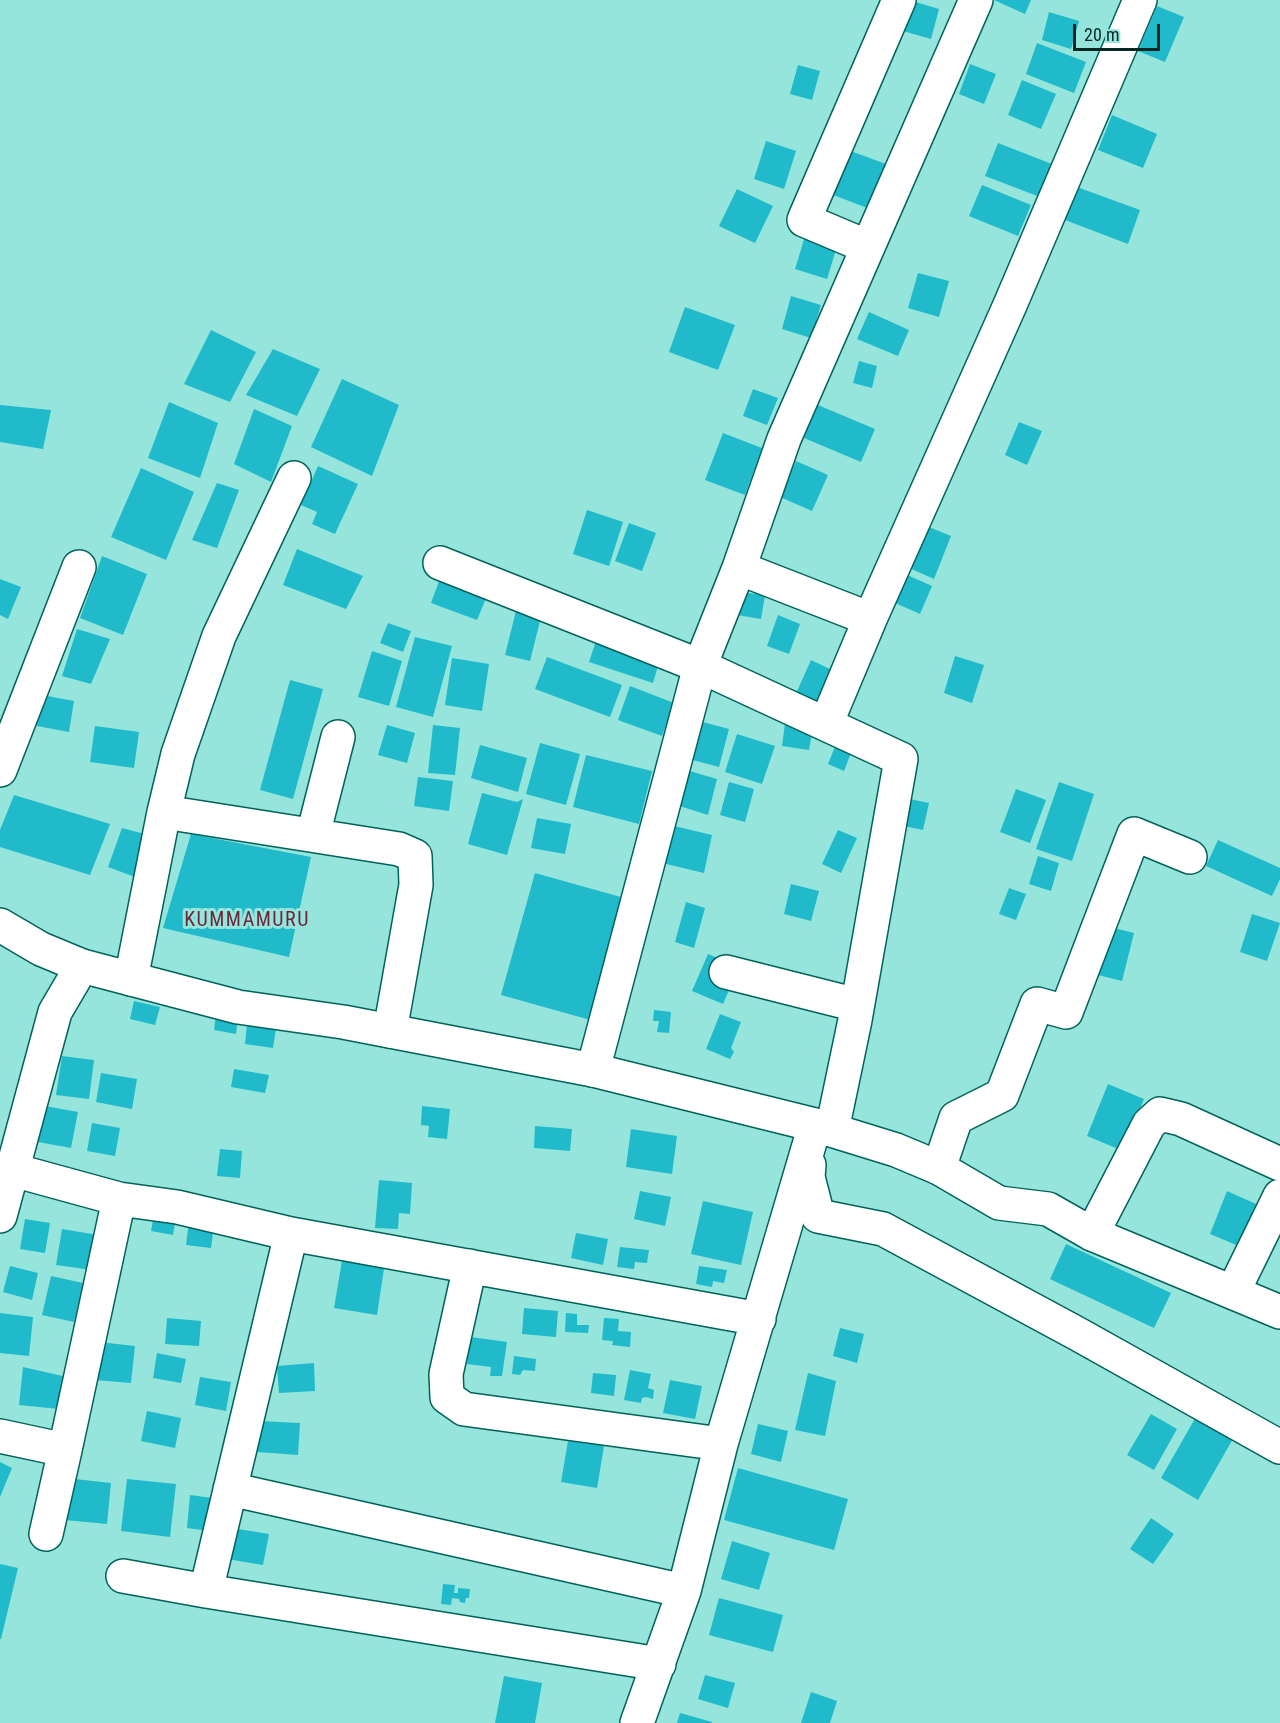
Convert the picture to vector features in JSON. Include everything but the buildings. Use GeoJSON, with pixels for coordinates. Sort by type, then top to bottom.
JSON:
{"type":"FeatureCollection","features":[{"type":"Feature","properties":{"kind":"street"},"geometry":{"type":"LineString","coordinates":[[868,247],[804,220],[899,0]]}},
{"type":"Feature","properties":{"kind":"street"},"geometry":{"type":"LineString","coordinates":[[593,1070],[699,666],[739,568],[784,439],[976,0]]}},
{"type":"Feature","properties":{"kind":"street"},"geometry":{"type":"LineString","coordinates":[[826,724],[870,619],[1011,305],[1140,0]]}},
{"type":"Feature","properties":{"kind":"street"},"geometry":{"type":"LineString","coordinates":[[131,980],[164,812],[178,754],[219,636],[294,478]]}},
{"type":"Feature","properties":{"kind":"street"},"geometry":{"type":"LineString","coordinates":[[440,563],[699,666],[902,759],[857,1005],[824,1128],[808,1177],[818,1216],[883,1229],[1086,1338],[1280,1447]]}},
{"type":"Feature","properties":{"kind":"street"},"geometry":{"type":"LineString","coordinates":[[0,770],[79,567]]}},
{"type":"Feature","properties":{"kind":"street"},"geometry":{"type":"LineString","coordinates":[[739,568],[870,619]]}},
{"type":"Feature","properties":{"kind":"street"},"geometry":{"type":"LineString","coordinates":[[313,836],[338,737]]}},
{"type":"Feature","properties":{"kind":"street"},"geometry":{"type":"LineString","coordinates":[[164,812],[399,849],[415,856],[416,885],[390,1031]]}},
{"type":"Feature","properties":{"kind":"street"},"geometry":{"type":"LineString","coordinates":[[939,1168],[956,1118],[1002,1095],[1037,1004],[1066,1012],[1134,834],[1190,857]]}},
{"type":"Feature","properties":{"kind":"street"},"geometry":{"type":"LineString","coordinates":[[0,925],[41,949],[82,966],[238,1007],[343,1022],[593,1070],[824,1128],[896,1150],[939,1168],[999,1203],[1048,1209],[1092,1234],[1280,1312]]}},
{"type":"Feature","properties":{"kind":"street"},"geometry":{"type":"LineString","coordinates":[[0,1216],[55,1012],[82,966]]}},
{"type":"Feature","properties":{"kind":"street"},"geometry":{"type":"LineString","coordinates":[[726,972],[857,1005]]}},
{"type":"Feature","properties":{"kind":"street"},"geometry":{"type":"LineString","coordinates":[[1092,1234],[1149,1124],[1160,1114],[1181,1119],[1280,1164]]}},
{"type":"Feature","properties":{"kind":"street"},"geometry":{"type":"LineString","coordinates":[[637,1723],[684,1591],[721,1444],[759,1318],[824,1128]]}},
{"type":"Feature","properties":{"kind":"street"},"geometry":{"type":"LineString","coordinates":[[13,1170],[119,1199],[177,1208],[291,1234],[759,1318]]}},
{"type":"Feature","properties":{"kind":"street"},"geometry":{"type":"LineString","coordinates":[[1233,1292],[1280,1196]]}},
{"type":"Feature","properties":{"kind":"street"},"geometry":{"type":"LineString","coordinates":[[46,1534],[119,1199]]}},
{"type":"Feature","properties":{"kind":"street"},"geometry":{"type":"LineString","coordinates":[[206,1591],[291,1234]]}},
{"type":"Feature","properties":{"kind":"street"},"geometry":{"type":"LineString","coordinates":[[470,1266],[446,1374],[447,1397],[464,1409],[721,1444]]}},
{"type":"Feature","properties":{"kind":"street"},"geometry":{"type":"LineString","coordinates":[[0,1436],[65,1450]]}},
{"type":"Feature","properties":{"kind":"street"},"geometry":{"type":"LineString","coordinates":[[230,1489],[684,1591]]}},
{"type":"Feature","properties":{"kind":"street"},"geometry":{"type":"LineString","coordinates":[[123,1576],[659,1664]]}},
{"type":"Feature","properties":{"kind":"district","name":"KUMMAMURU"},"geometry":{"type":"Point","coordinates":[247,921]}}]}
